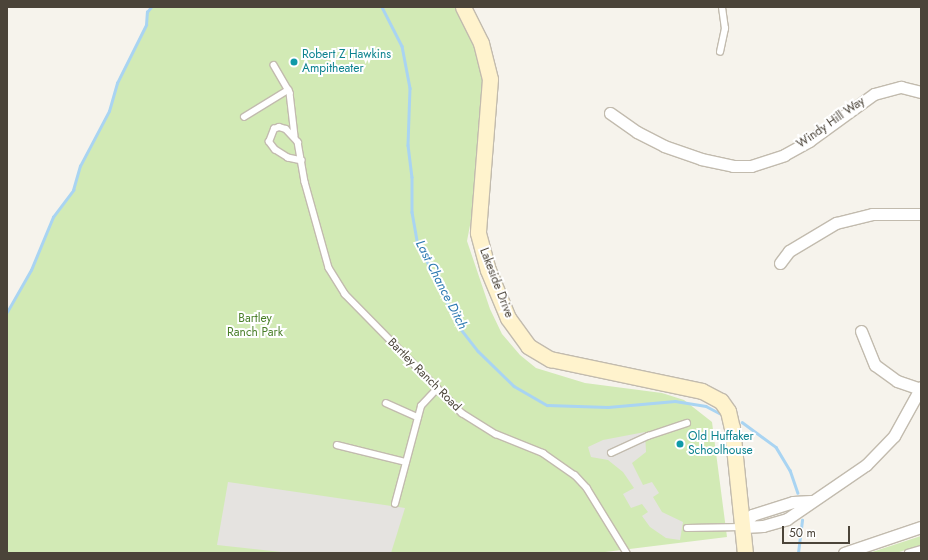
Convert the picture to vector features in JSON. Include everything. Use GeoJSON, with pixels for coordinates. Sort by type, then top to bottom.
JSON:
{"type":"FeatureCollection","features":[{"type":"Feature","properties":{"kind":"street","name":"Lakeside Drive"},"geometry":{"type":"LineString","coordinates":[[462,7],[481,43],[490,79],[478,233],[488,270],[510,322],[528,346],[550,359],[702,390],[721,401],[731,421],[746,553]]}},
{"type":"Feature","properties":{"kind":"street","name":"Windy Hill Way"},"geometry":{"type":"LineString","coordinates":[[610,113],[637,132],[682,152],[733,166],[751,166],[784,155],[809,141],[874,94],[902,87],[921,92]]}},
{"type":"Feature","properties":{"kind":"street"},"geometry":{"type":"LineString","coordinates":[[780,263],[789,251],[836,223],[872,214],[921,214]]}},
{"type":"Feature","properties":{"kind":"street"},"geometry":{"type":"LineString","coordinates":[[743,527],[752,515],[793,502],[811,501],[850,477],[872,460],[905,420],[921,388],[897,381],[875,365],[861,331]]}},
{"type":"Feature","properties":{"kind":"street"},"geometry":{"type":"LineString","coordinates":[[844,553],[921,527]]}},
{"type":"Feature","properties":{"kind":"lane"},"geometry":{"type":"LineString","coordinates":[[720,52],[725,29],[722,7]]}},
{"type":"Feature","properties":{"kind":"lane","name":"Bartley Ranch Road"},"geometry":{"type":"LineString","coordinates":[[274,65],[288,90],[296,137],[302,161],[329,268],[336,281],[372,323],[462,413],[482,427],[559,462],[584,483],[627,553]]}},
{"type":"Feature","properties":{"kind":"lane"},"geometry":{"type":"LineString","coordinates":[[244,117],[288,90]]}},
{"type":"Feature","properties":{"kind":"lane"},"geometry":{"type":"LineString","coordinates":[[296,137],[292,132],[279,126],[271,133],[269,142],[280,155],[302,161]]}},
{"type":"Feature","properties":{"kind":"lane"},"geometry":{"type":"LineString","coordinates":[[395,504],[421,406],[437,389]]}},
{"type":"Feature","properties":{"kind":"lane"},"geometry":{"type":"LineString","coordinates":[[386,403],[418,417]]}},
{"type":"Feature","properties":{"kind":"lane"},"geometry":{"type":"LineString","coordinates":[[611,453],[648,436],[687,423]]}},
{"type":"Feature","properties":{"kind":"lane"},"geometry":{"type":"LineString","coordinates":[[337,444],[406,462]]}},
{"type":"Feature","properties":{"kind":"lane"},"geometry":{"type":"LineString","coordinates":[[687,528],[743,527]]}},
{"type":"Feature","properties":{"kind":"lane"},"geometry":{"type":"LineString","coordinates":[[908,553],[921,549]]}},
{"type":"Feature","properties":{"kind":"green space","name":"Bartley Ranch Park"},"geometry":{"type":"Polygon","coordinates":[[[151,7],[461,7],[487,70],[476,213],[471,220],[467,241],[490,309],[502,334],[520,355],[536,368],[585,383],[662,393],[684,400],[712,422],[727,537],[597,553],[7,553],[7,312],[31,270],[53,217],[73,190],[80,166],[109,111],[117,83],[146,25],[147,12],[151,7]]]}},
{"type":"Feature","properties":{"kind":"green space"},"geometry":{"type":"Polygon","coordinates":[[[921,536],[921,545],[896,553],[869,553],[921,536]]]}},
{"type":"Feature","properties":{"kind":"shaded area"},"geometry":{"type":"Polygon","coordinates":[[[645,432],[646,452],[632,463],[643,485],[652,482],[659,493],[653,497],[662,512],[683,522],[680,540],[666,538],[650,527],[642,516],[648,512],[642,504],[631,508],[623,494],[634,488],[623,472],[608,460],[591,457],[588,447],[603,440],[645,432]]]}},
{"type":"Feature","properties":{"kind":"shaded area"},"geometry":{"type":"Polygon","coordinates":[[[228,482],[405,508],[391,553],[290,553],[217,545],[228,482]]]}},
{"type":"Feature","properties":{"kind":"waterway"},"geometry":{"type":"LineString","coordinates":[[7,312],[31,270],[53,217],[73,190],[80,166],[109,111],[117,83],[146,25],[147,12],[151,7]]}},
{"type":"Feature","properties":{"kind":"waterway","name":"Last Chance Ditch"},"geometry":{"type":"LineString","coordinates":[[382,7],[402,46],[410,88],[408,145],[412,177],[412,212],[417,241],[460,328],[478,351],[514,386],[547,405],[608,407],[675,401],[706,406],[719,413]]}},
{"type":"Feature","properties":{"kind":"waterway","name":"Last Chance Ditch"},"geometry":{"type":"LineString","coordinates":[[742,422],[776,447],[790,470],[798,493]]}},
{"type":"Feature","properties":{"kind":"waterway","name":"Last Chance Ditch"},"geometry":{"type":"LineString","coordinates":[[798,553],[802,520]]}},
{"type":"Feature","properties":{"kind":"place","name":"Robert Z Hawkins Ampitheater"},"geometry":{"type":"Point","coordinates":[294,62]}},
{"type":"Feature","properties":{"kind":"place","name":"Old Huffaker Schoolhouse"},"geometry":{"type":"Point","coordinates":[680,444]}}]}
